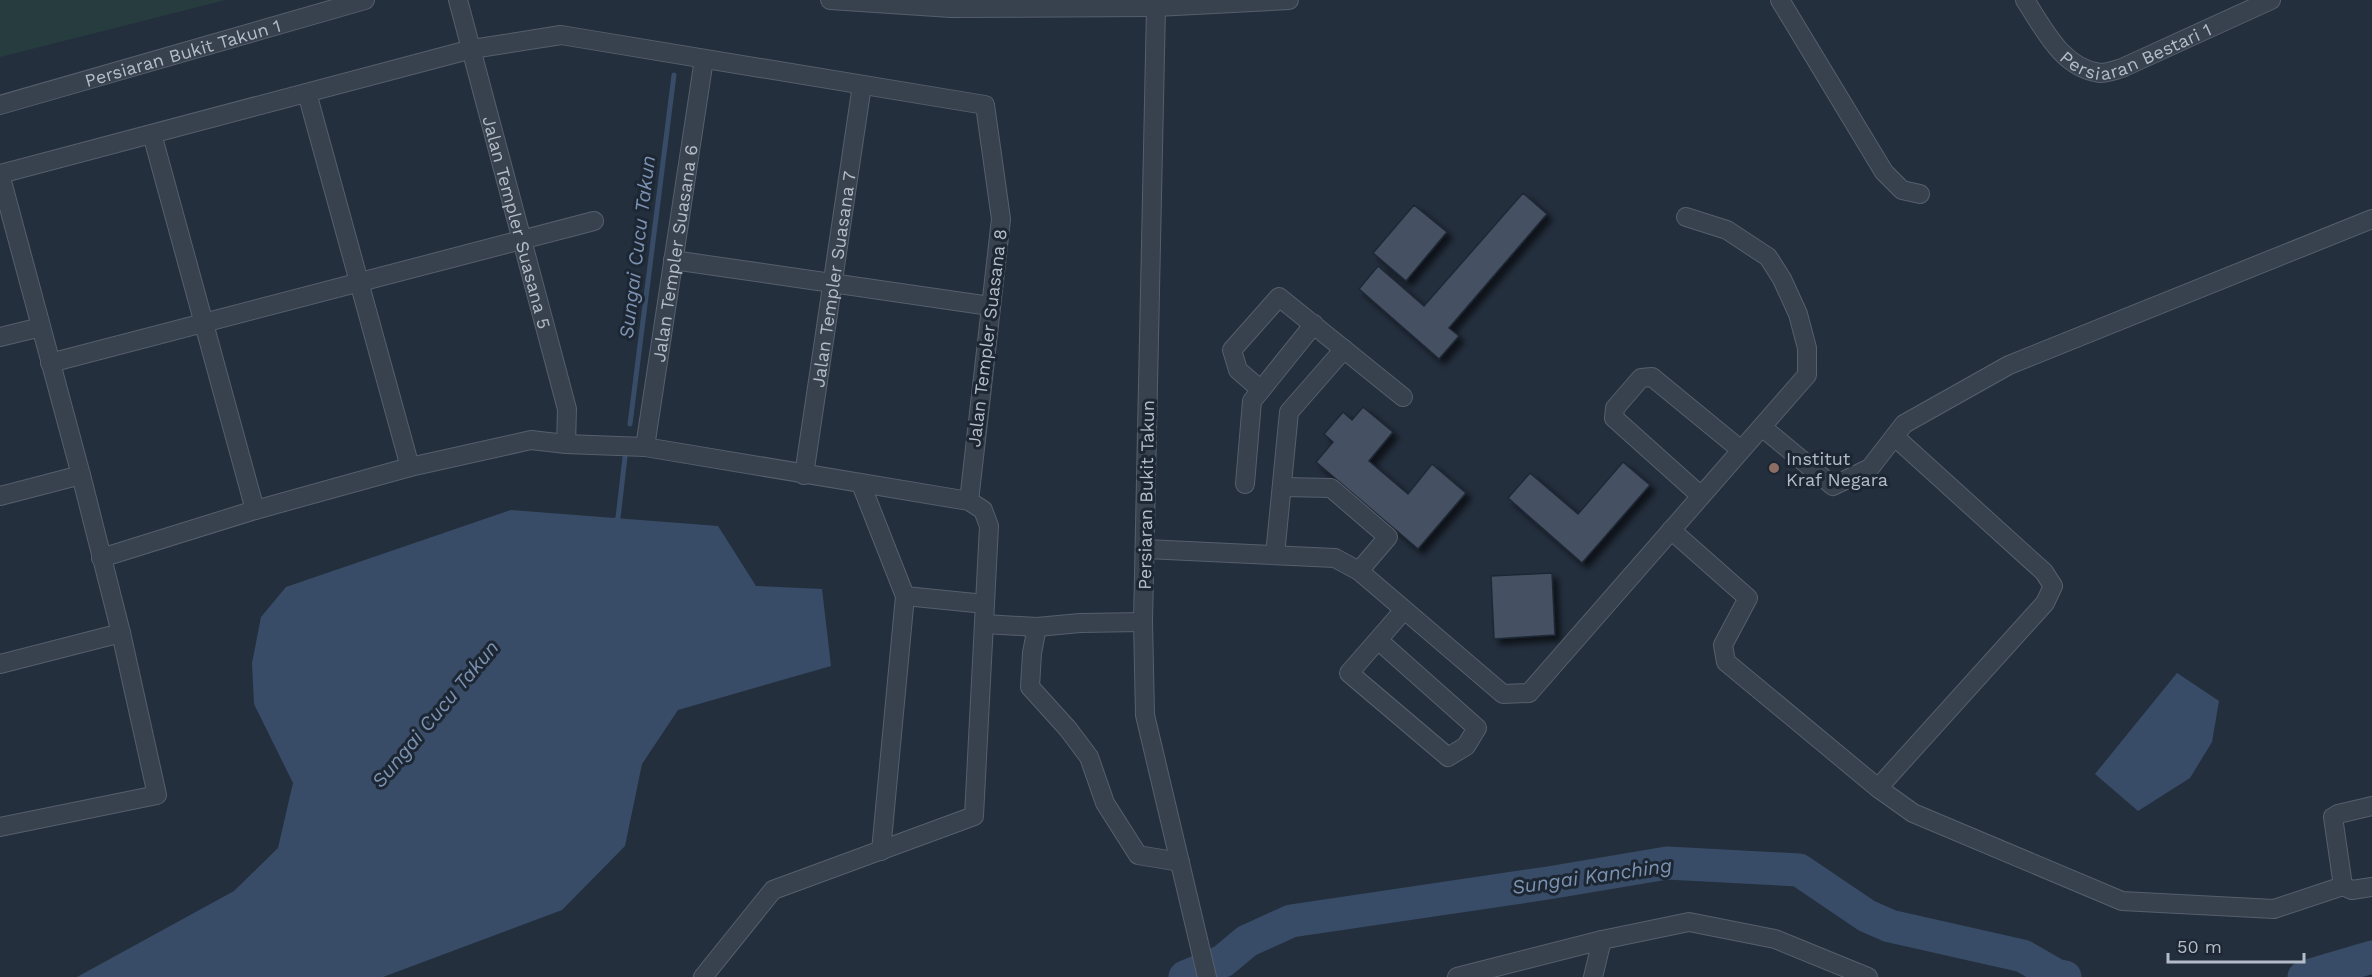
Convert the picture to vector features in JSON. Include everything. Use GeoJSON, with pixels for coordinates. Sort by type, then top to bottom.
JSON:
{"type":"FeatureCollection","features":[{"type":"Feature","properties":{"kind":"street","name":"Persiaran Bukit Takun 1"},"geometry":{"type":"LineString","coordinates":[[0,105],[365,0]]}},
{"type":"Feature","properties":{"kind":"street","name":"Jalan Templer Suasana 5"},"geometry":{"type":"LineString","coordinates":[[458,0],[567,409],[566,444]]}},
{"type":"Feature","properties":{"kind":"street"},"geometry":{"type":"LineString","coordinates":[[830,0],[951,8],[1156,6],[1289,0]]}},
{"type":"Feature","properties":{"kind":"street"},"geometry":{"type":"LineString","coordinates":[[1780,0],[1884,172],[1902,190],[1920,194]]}},
{"type":"Feature","properties":{"kind":"street","name":"Persiaran Bestari 1"},"geometry":{"type":"LineString","coordinates":[[2025,0],[2056,46],[2068,59],[2082,68],[2102,73],[2132,64],[2271,0]]}},
{"type":"Feature","properties":{"kind":"street","name":"Persiaran Bukit Takun"},"geometry":{"type":"LineString","coordinates":[[1156,6],[1143,622],[1144,716],[1207,977]]}},
{"type":"Feature","properties":{"kind":"street"},"geometry":{"type":"LineString","coordinates":[[0,827],[157,795],[81,475],[0,174],[471,49],[561,35],[862,85]]}},
{"type":"Feature","properties":{"kind":"street","name":"Jalan Templer Suasana 6"},"geometry":{"type":"LineString","coordinates":[[645,447],[704,59]]}},
{"type":"Feature","properties":{"kind":"street","name":"Jalan Templer Suasana 8"},"geometry":{"type":"LineString","coordinates":[[862,85],[985,105],[1001,219],[969,501]]}},
{"type":"Feature","properties":{"kind":"street","name":"Jalan Templer Suasana 7"},"geometry":{"type":"LineString","coordinates":[[804,475],[862,85]]}},
{"type":"Feature","properties":{"kind":"street"},"geometry":{"type":"LineString","coordinates":[[307,93],[410,467]]}},
{"type":"Feature","properties":{"kind":"street"},"geometry":{"type":"LineString","coordinates":[[152,134],[255,510]]}},
{"type":"Feature","properties":{"kind":"street"},"geometry":{"type":"LineString","coordinates":[[1146,549],[1335,558],[1359,571],[1503,694],[1529,693],[1807,375],[1808,348],[1798,314],[1782,279],[1768,256],[1727,230],[1686,217]]}},
{"type":"Feature","properties":{"kind":"street"},"geometry":{"type":"LineString","coordinates":[[1762,427],[1833,486],[1870,468],[1904,424],[2009,365],[2372,219]]}},
{"type":"Feature","properties":{"kind":"street"},"geometry":{"type":"LineString","coordinates":[[50,363],[594,221]]}},
{"type":"Feature","properties":{"kind":"street"},"geometry":{"type":"LineString","coordinates":[[673,260],[990,306]]}},
{"type":"Feature","properties":{"kind":"street"},"geometry":{"type":"LineString","coordinates":[[1261,390],[1238,370],[1232,350],[1279,297],[1403,397]]}},
{"type":"Feature","properties":{"kind":"street"},"geometry":{"type":"LineString","coordinates":[[1245,484],[1252,401],[1314,324]]}},
{"type":"Feature","properties":{"kind":"street"},"geometry":{"type":"LineString","coordinates":[[0,338],[40,327]]}},
{"type":"Feature","properties":{"kind":"street"},"geometry":{"type":"LineString","coordinates":[[1275,555],[1289,412],[1344,349]]}},
{"type":"Feature","properties":{"kind":"street"},"geometry":{"type":"LineString","coordinates":[[1701,496],[1614,418],[1615,408],[1634,385],[1641,378],[1652,377],[1741,450]]}},
{"type":"Feature","properties":{"kind":"street"},"geometry":{"type":"LineString","coordinates":[[1878,788],[2045,603],[2053,586],[2044,572],[1895,437]]}},
{"type":"Feature","properties":{"kind":"street"},"geometry":{"type":"LineString","coordinates":[[101,558],[255,510],[410,467],[531,440],[566,444],[645,447],[969,501],[983,510],[989,526],[974,816],[773,890],[703,977]]}},
{"type":"Feature","properties":{"kind":"street"},"geometry":{"type":"LineString","coordinates":[[0,496],[81,475]]}},
{"type":"Feature","properties":{"kind":"street"},"geometry":{"type":"LineString","coordinates":[[861,484],[905,596],[881,850]]}},
{"type":"Feature","properties":{"kind":"street"},"geometry":{"type":"LineString","coordinates":[[1282,487],[1331,488],[1388,537],[1359,571]]}},
{"type":"Feature","properties":{"kind":"street"},"geometry":{"type":"LineString","coordinates":[[1671,530],[1748,598],[1723,645],[1726,662],[1878,788],[1912,813],[2122,901],[2274,909],[2336,888],[2352,890],[2372,887]]}},
{"type":"Feature","properties":{"kind":"street"},"geometry":{"type":"LineString","coordinates":[[905,596],[985,604]]}},
{"type":"Feature","properties":{"kind":"street"},"geometry":{"type":"LineString","coordinates":[[1378,640],[1477,728],[1466,746],[1449,757],[1349,673],[1404,610]]}},
{"type":"Feature","properties":{"kind":"street"},"geometry":{"type":"LineString","coordinates":[[984,624],[1037,627],[1080,623],[1143,622]]}},
{"type":"Feature","properties":{"kind":"street"},"geometry":{"type":"LineString","coordinates":[[1037,627],[1032,653],[1030,687],[1068,729],[1089,757],[1105,803],[1138,855],[1180,862]]}},
{"type":"Feature","properties":{"kind":"street"},"geometry":{"type":"LineString","coordinates":[[0,664],[120,633]]}},
{"type":"Feature","properties":{"kind":"street"},"geometry":{"type":"LineString","coordinates":[[2336,888],[2332,817],[2372,806]]}},
{"type":"Feature","properties":{"kind":"street"},"geometry":{"type":"LineString","coordinates":[[1457,977],[1602,940],[1689,922],[1775,939],[1868,977]]}},
{"type":"Feature","properties":{"kind":"street"},"geometry":{"type":"LineString","coordinates":[[1593,977],[1602,940]]}},
{"type":"Feature","properties":{"kind":"green space"},"geometry":{"type":"Polygon","coordinates":[[[0,0],[226,0],[0,57],[0,0]]]}},
{"type":"Feature","properties":{"kind":"water"},"geometry":{"type":"Polygon","coordinates":[[[511,510],[718,526],[756,586],[822,589],[831,666],[678,710],[642,764],[625,846],[562,910],[383,977],[77,977],[234,891],[278,848],[293,783],[254,704],[252,663],[261,617],[286,587],[511,510]]]}},
{"type":"Feature","properties":{"kind":"water"},"geometry":{"type":"Polygon","coordinates":[[[2177,673],[2219,701],[2212,742],[2190,778],[2138,811],[2095,774],[2177,673]]]}},
{"type":"Feature","properties":{"kind":"building"},"geometry":{"type":"Polygon","coordinates":[[[1523,193],[1547,214],[1449,328],[1459,336],[1439,359],[1359,289],[1378,266],[1424,306],[1523,193]]]}},
{"type":"Feature","properties":{"kind":"building"},"geometry":{"type":"Polygon","coordinates":[[[1414,205],[1447,232],[1406,281],[1373,253],[1414,205]]]}},
{"type":"Feature","properties":{"kind":"building"},"geometry":{"type":"Polygon","coordinates":[[[1363,407],[1393,432],[1369,461],[1408,494],[1432,464],[1466,493],[1418,549],[1316,462],[1333,442],[1324,434],[1343,412],[1352,420],[1363,407]]]}},
{"type":"Feature","properties":{"kind":"building"},"geometry":{"type":"Polygon","coordinates":[[[1623,462],[1650,485],[1582,563],[1508,498],[1530,473],[1578,514],[1623,462]]]}},
{"type":"Feature","properties":{"kind":"building"},"geometry":{"type":"Polygon","coordinates":[[[1552,573],[1555,635],[1494,639],[1491,576],[1552,573]]]}},
{"type":"Feature","properties":{"kind":"waterway","name":"Sungai Cucu Takun"},"geometry":{"type":"LineString","coordinates":[[630,424],[674,75]]}},
{"type":"Feature","properties":{"kind":"waterway","name":"Sungai Cucu Takun"},"geometry":{"type":"LineString","coordinates":[[614,522],[618,518],[625,457]]}},
{"type":"Feature","properties":{"kind":"waterway","name":"Sungai Kanching"},"geometry":{"type":"LineString","coordinates":[[1185,977],[1223,961],[1247,941],[1291,921],[1667,863],[1799,870],[1867,916],[1890,926],[2023,956],[2056,975],[2065,977]]}},
{"type":"Feature","properties":{"kind":"waterway","name":"Sungai Kanching"},"geometry":{"type":"LineString","coordinates":[[2304,977],[2372,957]]}},
{"type":"Feature","properties":{"kind":"place","name":"Institut Kraf Negara"},"geometry":{"type":"Point","coordinates":[1774,468]}}]}
